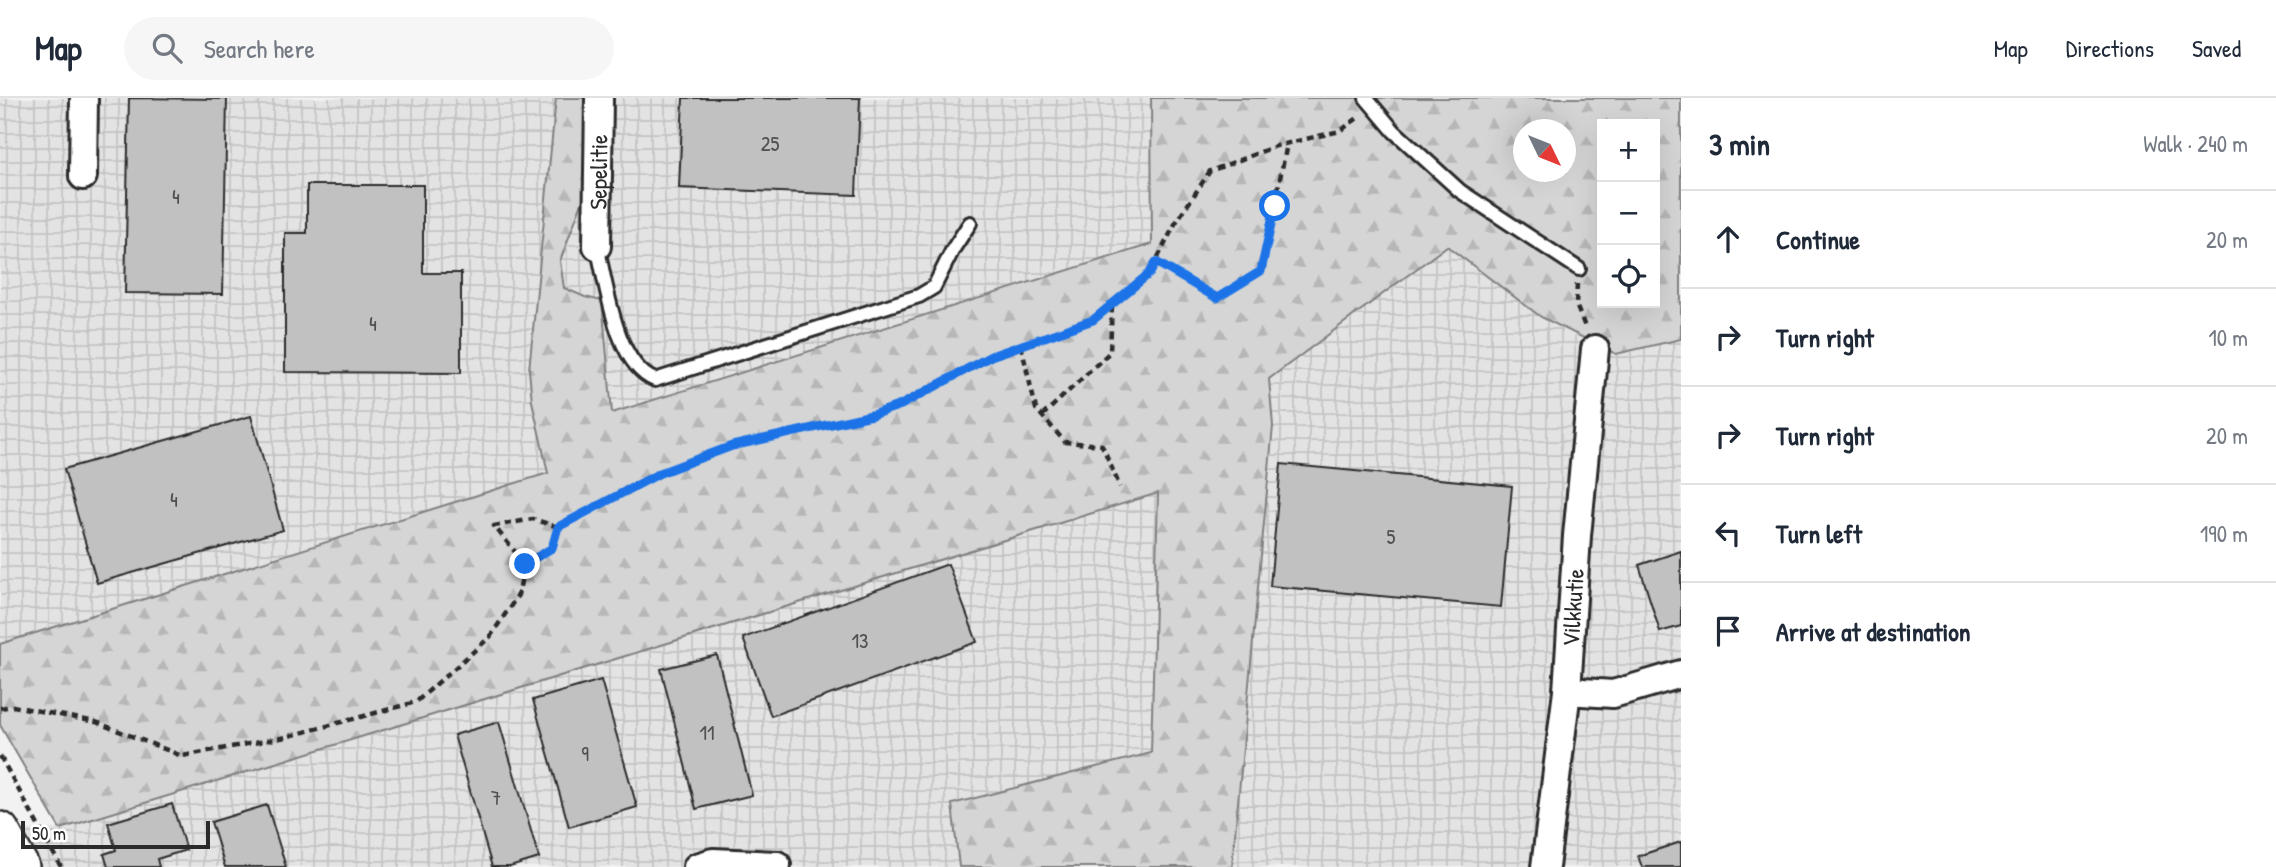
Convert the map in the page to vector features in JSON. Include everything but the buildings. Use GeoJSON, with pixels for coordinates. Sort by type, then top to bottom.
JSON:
{"type":"FeatureCollection","features":[{"type":"Feature","properties":{"kind":"street"},"geometry":{"type":"LineString","coordinates":[[83,176],[84,98]]}},
{"type":"Feature","properties":{"kind":"street","name":"Sepelitie"},"geometry":{"type":"LineString","coordinates":[[597,246],[600,98]]}},
{"type":"Feature","properties":{"kind":"street","name":"Vilkkutie"},"geometry":{"type":"LineString","coordinates":[[1545,867],[1567,691],[1577,536],[1595,349]]}},
{"type":"Feature","properties":{"kind":"street"},"geometry":{"type":"LineString","coordinates":[[1567,691],[1613,694],[1681,674]]}},
{"type":"Feature","properties":{"kind":"street"},"geometry":{"type":"LineString","coordinates":[[0,831],[20,867]]}},
{"type":"Feature","properties":{"kind":"street"},"geometry":{"type":"LineString","coordinates":[[697,867],[713,862],[777,865]]}},
{"type":"Feature","properties":{"kind":"lane"},"geometry":{"type":"LineString","coordinates":[[1369,102],[1394,131],[1460,191],[1578,270]]}},
{"type":"Feature","properties":{"kind":"lane"},"geometry":{"type":"LineString","coordinates":[[597,246],[621,341],[644,375],[656,380],[919,296],[934,287],[970,223]]}},
{"type":"Feature","properties":{"kind":"path"},"geometry":{"type":"LineString","coordinates":[[525,564],[494,526],[533,519],[558,527],[660,473],[732,446],[872,415],[901,405],[991,356],[1093,320],[1150,273],[1175,224],[1210,171],[1287,144],[1340,131],[1369,102]]}},
{"type":"Feature","properties":{"kind":"path"},"geometry":{"type":"LineString","coordinates":[[1156,262],[1217,298],[1261,271],[1287,144]]}},
{"type":"Feature","properties":{"kind":"path"},"geometry":{"type":"LineString","coordinates":[[1578,270],[1576,305],[1595,349]]}},
{"type":"Feature","properties":{"kind":"path"},"geometry":{"type":"LineString","coordinates":[[1042,416],[1110,352],[1112,305]]}},
{"type":"Feature","properties":{"kind":"path"},"geometry":{"type":"LineString","coordinates":[[1021,345],[1036,409],[1065,442],[1102,445],[1119,487]]}},
{"type":"Feature","properties":{"kind":"path"},"geometry":{"type":"LineString","coordinates":[[0,708],[13,706],[96,722],[182,756],[286,737],[416,702],[490,637],[518,595],[525,564],[552,548],[558,527]]}},
{"type":"Feature","properties":{"kind":"path"},"geometry":{"type":"LineString","coordinates":[[0,756],[61,867]]}},
{"type":"Feature","properties":{"kind":"shaded area"},"geometry":{"type":"Polygon","coordinates":[[[0,98],[556,98],[529,370],[532,401],[548,473],[0,644],[0,98]]]}},
{"type":"Feature","properties":{"kind":"shaded area"},"geometry":{"type":"Polygon","coordinates":[[[586,98],[1151,98],[1152,244],[612,413],[602,302],[564,288],[560,261],[584,197],[586,98]]]}},
{"type":"Feature","properties":{"kind":"shaded area"},"geometry":{"type":"Polygon","coordinates":[[[1447,246],[1541,317],[1616,354],[1681,339],[1681,867],[1232,867],[1273,426],[1269,379],[1447,246]]]}},
{"type":"Feature","properties":{"kind":"shaded area"},"geometry":{"type":"Polygon","coordinates":[[[1158,492],[1151,753],[952,804],[960,867],[0,867],[0,831],[60,829],[1158,492]]]}},
{"type":"Feature","properties":{"kind":"green space"},"geometry":{"type":"Polygon","coordinates":[[[556,98],[586,98],[584,197],[560,261],[564,288],[602,301],[612,413],[1152,244],[1151,98],[1681,98],[1681,339],[1616,354],[1541,317],[1447,246],[1269,379],[1273,426],[1232,867],[959,867],[952,804],[1151,753],[1158,493],[60,829],[0,725],[0,644],[548,473],[532,401],[529,370],[556,98]]]}},
{"type":"Feature","properties":{"kind":"route"},"geometry":{"type":"LineString","coordinates":[[525,564],[552,548],[558,527],[660,473],[732,446],[872,415],[901,405],[991,356],[1093,320],[1150,273],[1156,262],[1217,298],[1261,271],[1275,206]]}}]}
